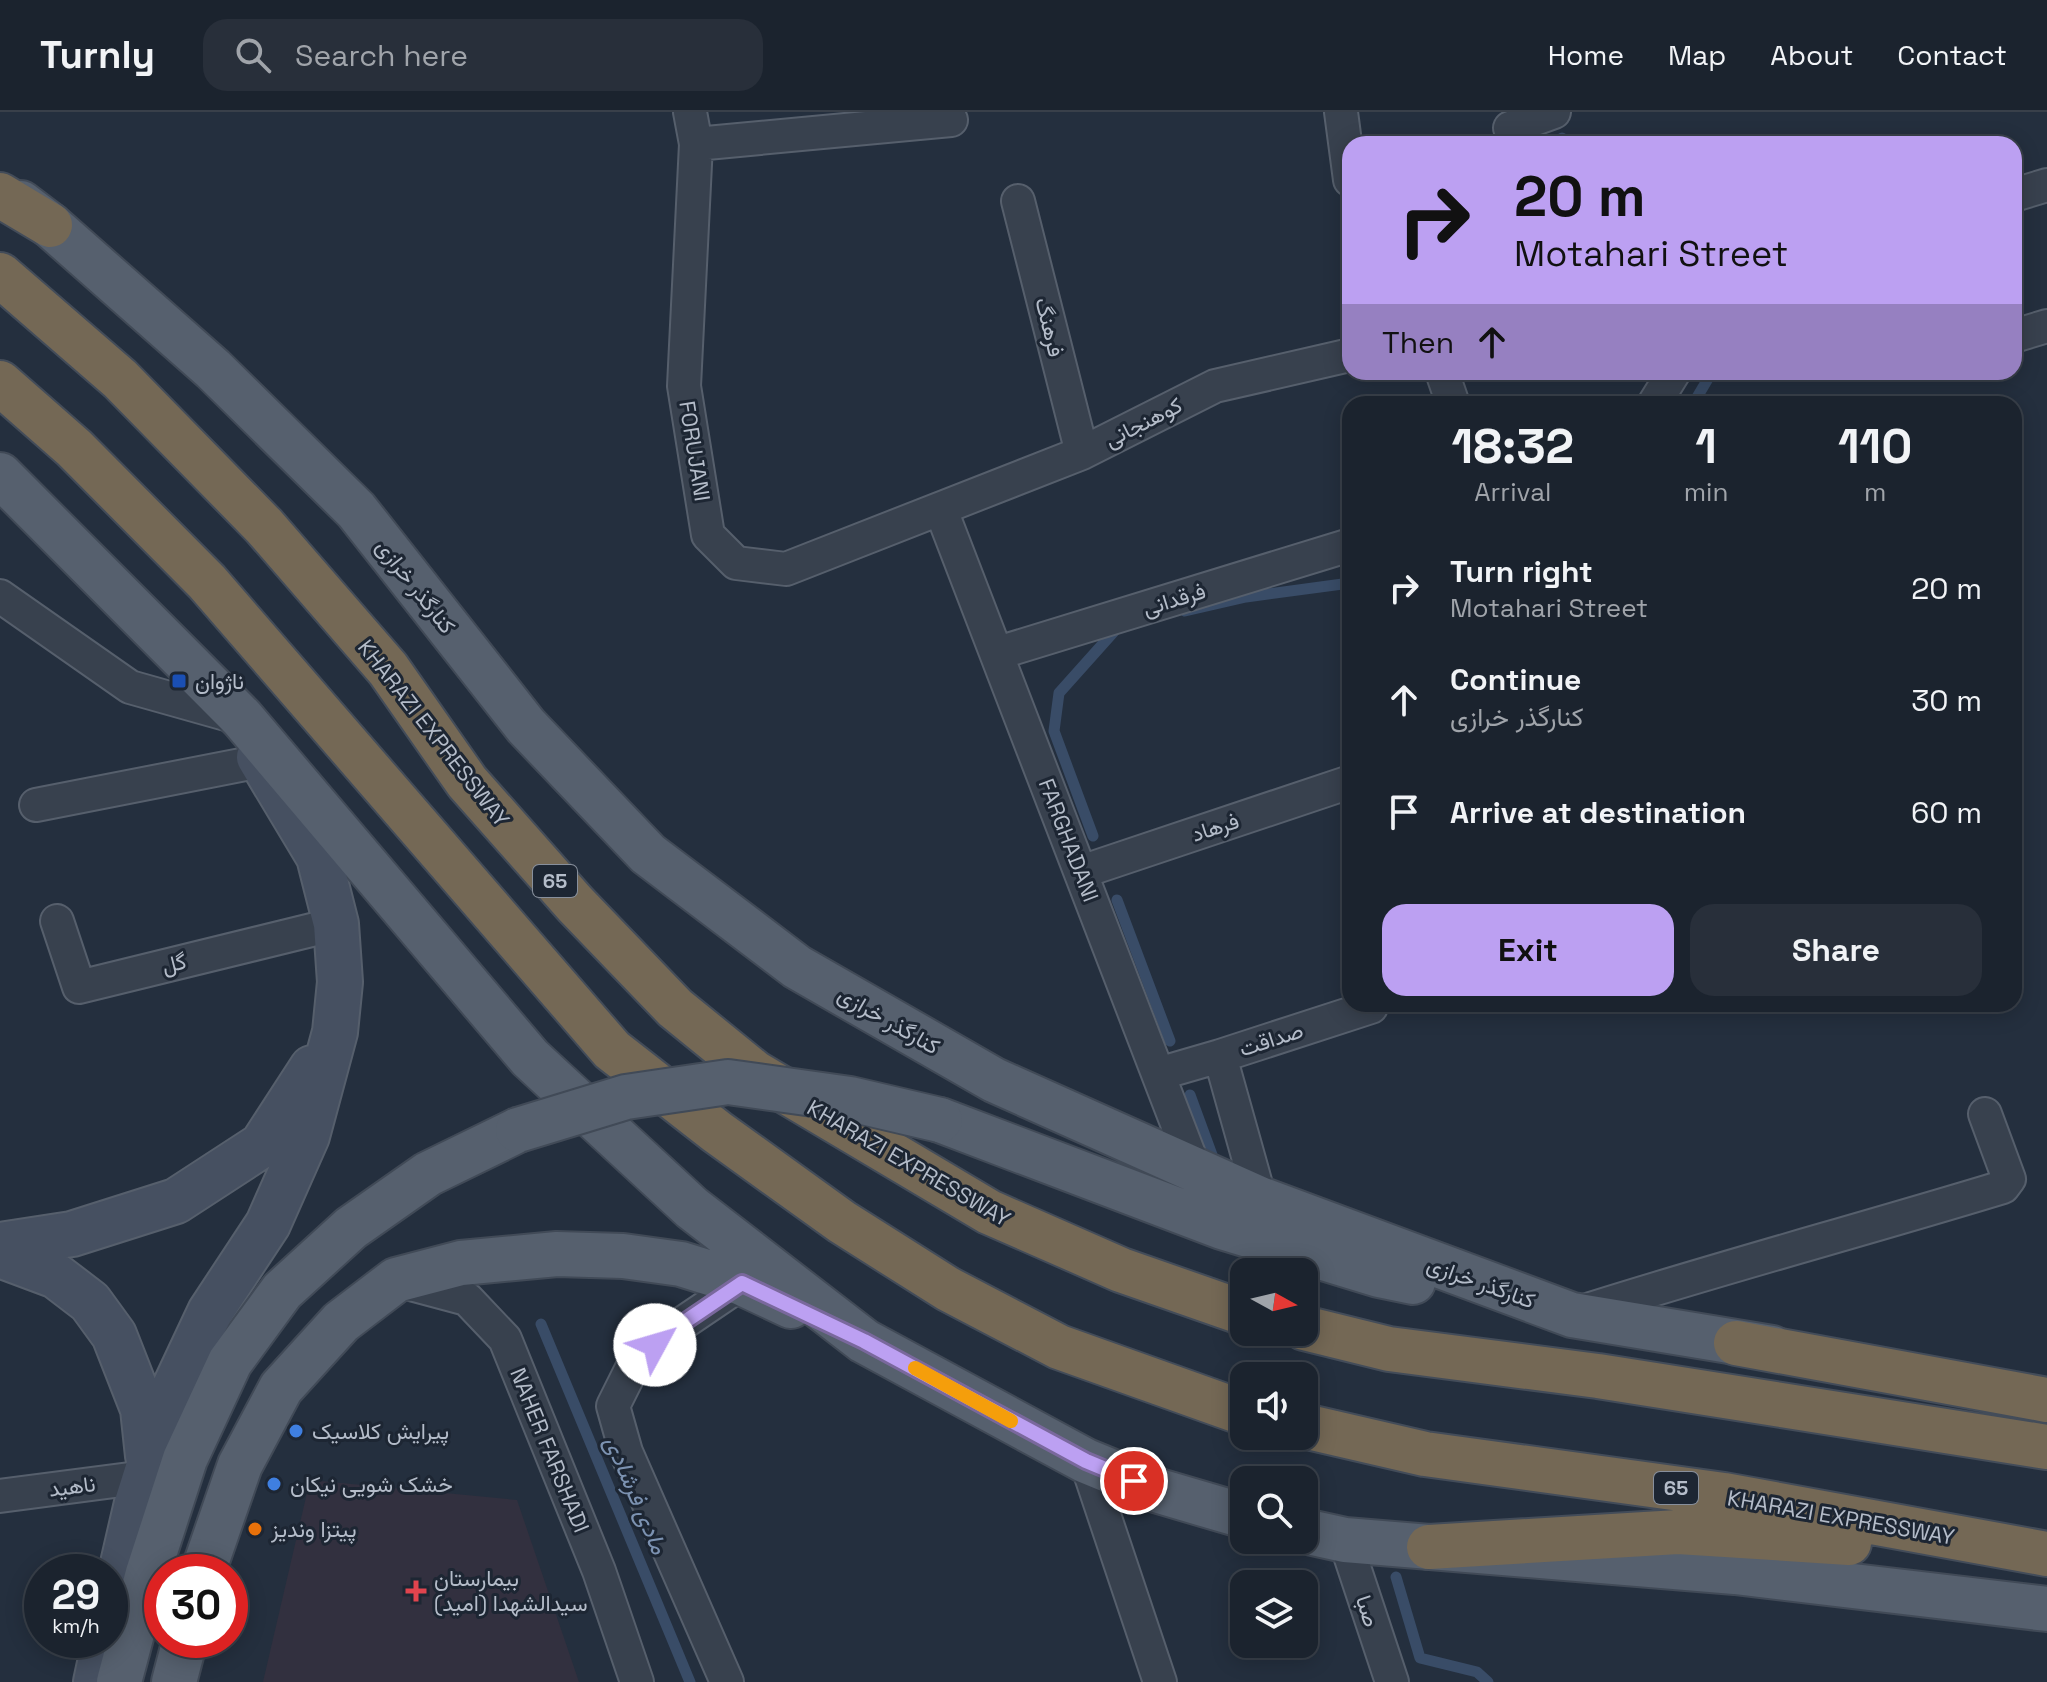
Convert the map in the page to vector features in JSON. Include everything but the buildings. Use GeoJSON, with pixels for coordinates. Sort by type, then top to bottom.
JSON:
{"type":"FeatureCollection","features":[{"type":"Feature","properties":{"kind":"highway"},"geometry":{"type":"LineString","coordinates":[[0,195],[50,225]]}},
{"type":"Feature","properties":{"kind":"highway","name":"KHARAZI EXPRESSWAY"},"geometry":{"type":"LineString","coordinates":[[0,275],[120,379],[264,526],[388,669],[467,782],[575,904],[675,1008],[755,1073],[989,1212],[1121,1270],[1230,1308]]}},
{"type":"Feature","properties":{"kind":"highway"},"geometry":{"type":"LineString","coordinates":[[0,383],[74,448],[207,582],[612,1050],[717,1132],[842,1222],[948,1289],[1059,1347],[1230,1408]]}},
{"type":"Feature","properties":{"kind":"highway"},"geometry":{"type":"LineString","coordinates":[[1318,1331],[1389,1349],[1598,1376],[2047,1447]]}},
{"type":"Feature","properties":{"kind":"highway"},"geometry":{"type":"LineString","coordinates":[[1736,1343],[2047,1400]]}},
{"type":"Feature","properties":{"kind":"highway","name":"KHARAZI EXPRESSWAY"},"geometry":{"type":"LineString","coordinates":[[1318,1429],[1425,1454],[1724,1495],[2047,1555]]}},
{"type":"Feature","properties":{"kind":"highway"},"geometry":{"type":"LineString","coordinates":[[1429,1547],[1678,1532],[2047,1555]]}},
{"type":"Feature","properties":{"kind":"main road","name":"کنارگذر خرازی"},"geometry":{"type":"LineString","coordinates":[[0,188],[50,225],[213,369],[356,510],[526,726],[648,854],[797,967],[994,1080],[1260,1199],[1572,1315],[1736,1343],[2047,1388]]}},
{"type":"Feature","properties":{"kind":"main road"},"geometry":{"type":"LineString","coordinates":[[0,475],[242,718],[530,1058],[692,1208],[864,1341]]}},
{"type":"Feature","properties":{"kind":"main road"},"geometry":{"type":"LineString","coordinates":[[126,1554],[147,1471],[171,1395],[210,1312],[268,1224],[307,1136],[335,1032],[340,982],[336,924],[319,857],[261,761],[242,718]]}},
{"type":"Feature","properties":{"kind":"main road"},"geometry":{"type":"LineString","coordinates":[[0,1245],[72,1234],[176,1201],[262,1145],[335,1032]]}},
{"type":"Feature","properties":{"kind":"main road"},"geometry":{"type":"LineString","coordinates":[[119,1682],[148,1573],[185,1459],[230,1362],[282,1291],[351,1228],[428,1174],[518,1130],[626,1097],[728,1082],[850,1099],[940,1120],[1237,1231],[1379,1275],[1572,1315]]}},
{"type":"Feature","properties":{"kind":"main road"},"geometry":{"type":"LineString","coordinates":[[209,1554],[240,1465],[281,1388],[341,1322],[396,1280],[461,1263],[557,1254],[623,1256],[681,1264],[742,1283],[864,1341],[1086,1461],[1159,1491],[1230,1512]]}},
{"type":"Feature","properties":{"kind":"main road"},"geometry":{"type":"LineString","coordinates":[[0,1255],[56,1276],[90,1302],[114,1335],[143,1409],[147,1471]]}},
{"type":"Feature","properties":{"kind":"main road"},"geometry":{"type":"LineString","coordinates":[[1324,1535],[1429,1547],[1735,1572],[2047,1609]]}},
{"type":"Feature","properties":{"kind":"main road"},"geometry":{"type":"LineString","coordinates":[[96,1682],[101,1658]]}},
{"type":"Feature","properties":{"kind":"main road"},"geometry":{"type":"LineString","coordinates":[[174,1682],[180,1658]]}},
{"type":"Feature","properties":{"kind":"street","name":"FORUJANI"},"geometry":{"type":"LineString","coordinates":[[690,112],[696,144],[684,386],[708,535],[736,563],[786,569],[941,510]]}},
{"type":"Feature","properties":{"kind":"street"},"geometry":{"type":"LineString","coordinates":[[1341,112],[1344,136]]}},
{"type":"Feature","properties":{"kind":"street"},"geometry":{"type":"LineString","coordinates":[[1514,128],[1554,112]]}},
{"type":"Feature","properties":{"kind":"street"},"geometry":{"type":"LineString","coordinates":[[696,144],[951,120]]}},
{"type":"Feature","properties":{"kind":"street"},"geometry":{"type":"LineString","coordinates":[[2022,193],[2047,185]]}},
{"type":"Feature","properties":{"kind":"street","name":"فرهنگ"},"geometry":{"type":"LineString","coordinates":[[1018,201],[1082,453]]}},
{"type":"Feature","properties":{"kind":"street"},"geometry":{"type":"LineString","coordinates":[[2022,334],[2047,326]]}},
{"type":"Feature","properties":{"kind":"street","name":"کوهنجانی"},"geometry":{"type":"LineString","coordinates":[[941,510],[1082,453],[1215,386],[1342,357]]}},
{"type":"Feature","properties":{"kind":"street","name":"FARGHADANI"},"geometry":{"type":"LineString","coordinates":[[941,510],[1195,1170]]}},
{"type":"Feature","properties":{"kind":"street","name":"فرقدانی"},"geometry":{"type":"LineString","coordinates":[[998,653],[1342,547]]}},
{"type":"Feature","properties":{"kind":"street"},"geometry":{"type":"LineString","coordinates":[[0,596],[130,687],[242,718]]}},
{"type":"Feature","properties":{"kind":"street"},"geometry":{"type":"LineString","coordinates":[[36,805],[261,761]]}},
{"type":"Feature","properties":{"kind":"street","name":"فرهاد"},"geometry":{"type":"LineString","coordinates":[[1081,872],[1342,785]]}},
{"type":"Feature","properties":{"kind":"street","name":"گل"},"geometry":{"type":"LineString","coordinates":[[57,921],[79,987],[336,924]]}},
{"type":"Feature","properties":{"kind":"street","name":"صداقت"},"geometry":{"type":"LineString","coordinates":[[1260,1199],[1220,1056],[1356,1012]]}},
{"type":"Feature","properties":{"kind":"street"},"geometry":{"type":"LineString","coordinates":[[1158,1074],[1220,1056]]}},
{"type":"Feature","properties":{"kind":"street"},"geometry":{"type":"LineString","coordinates":[[1572,1315],[1724,1267],[1855,1232],[2003,1187],[2009,1179],[1985,1114]]}},
{"type":"Feature","properties":{"kind":"street","name":"NAHER FARSHADI"},"geometry":{"type":"LineString","coordinates":[[396,1280],[467,1299],[505,1339],[593,1558],[637,1682]]}},
{"type":"Feature","properties":{"kind":"street"},"geometry":{"type":"LineString","coordinates":[[727,1682],[626,1452],[613,1406],[634,1364],[677,1327],[742,1283]]}},
{"type":"Feature","properties":{"kind":"street"},"geometry":{"type":"LineString","coordinates":[[1086,1461],[1160,1682]]}},
{"type":"Feature","properties":{"kind":"street","name":"ناهید"},"geometry":{"type":"LineString","coordinates":[[0,1496],[147,1471]]}},
{"type":"Feature","properties":{"kind":"street","name":"صبا"},"geometry":{"type":"LineString","coordinates":[[1324,1535],[1392,1682]]}},
{"type":"Feature","properties":{"kind":"shaded area","name":"بیمارستان سیدالشهدا (امید)"},"geometry":{"type":"Polygon","coordinates":[[[310,1480],[517,1500],[579,1682],[263,1682],[310,1480]]]}},
{"type":"Feature","properties":{"kind":"waterway"},"geometry":{"type":"LineString","coordinates":[[1698,396],[1707,380]]}},
{"type":"Feature","properties":{"kind":"waterway"},"geometry":{"type":"LineString","coordinates":[[1185,611],[1246,597],[1342,584]]}},
{"type":"Feature","properties":{"kind":"waterway"},"geometry":{"type":"LineString","coordinates":[[1093,836],[1054,731],[1059,693],[1122,626]]}},
{"type":"Feature","properties":{"kind":"waterway"},"geometry":{"type":"LineString","coordinates":[[1117,900],[1170,1041]]}},
{"type":"Feature","properties":{"kind":"waterway"},"geometry":{"type":"LineString","coordinates":[[1190,1095],[1212,1155]]}},
{"type":"Feature","properties":{"kind":"waterway","name":"مادی فرشادی"},"geometry":{"type":"LineString","coordinates":[[541,1324],[690,1682]]}},
{"type":"Feature","properties":{"kind":"waterway"},"geometry":{"type":"LineString","coordinates":[[1396,1577],[1420,1658],[1477,1672],[1488,1682]]}},
{"type":"Feature","properties":{"kind":"slow traffic"},"geometry":{"type":"LineString","coordinates":[[915,1368],[1011,1421]]}},
{"type":"Feature","properties":{"kind":"place","name":"ناژوان"},"geometry":{"type":"Point","coordinates":[179,681]}},
{"type":"Feature","properties":{"kind":"place","name":"پیرایش کلاسیک"},"geometry":{"type":"Point","coordinates":[296,1431]}},
{"type":"Feature","properties":{"kind":"place","name":"خشک شویی نیکان"},"geometry":{"type":"Point","coordinates":[274,1484]}},
{"type":"Feature","properties":{"kind":"place","name":"پیتزا وندیز"},"geometry":{"type":"Point","coordinates":[255,1529]}},
{"type":"Feature","properties":{"kind":"place","name":"بیمارستان سیدالشهدا (امید)"},"geometry":{"type":"Point","coordinates":[416,1591]}},
{"type":"Feature","properties":{"kind":"route"},"geometry":{"type":"LineString","coordinates":[[655,1345],[742,1283],[864,1341],[1086,1461],[1134,1481]]}}]}
